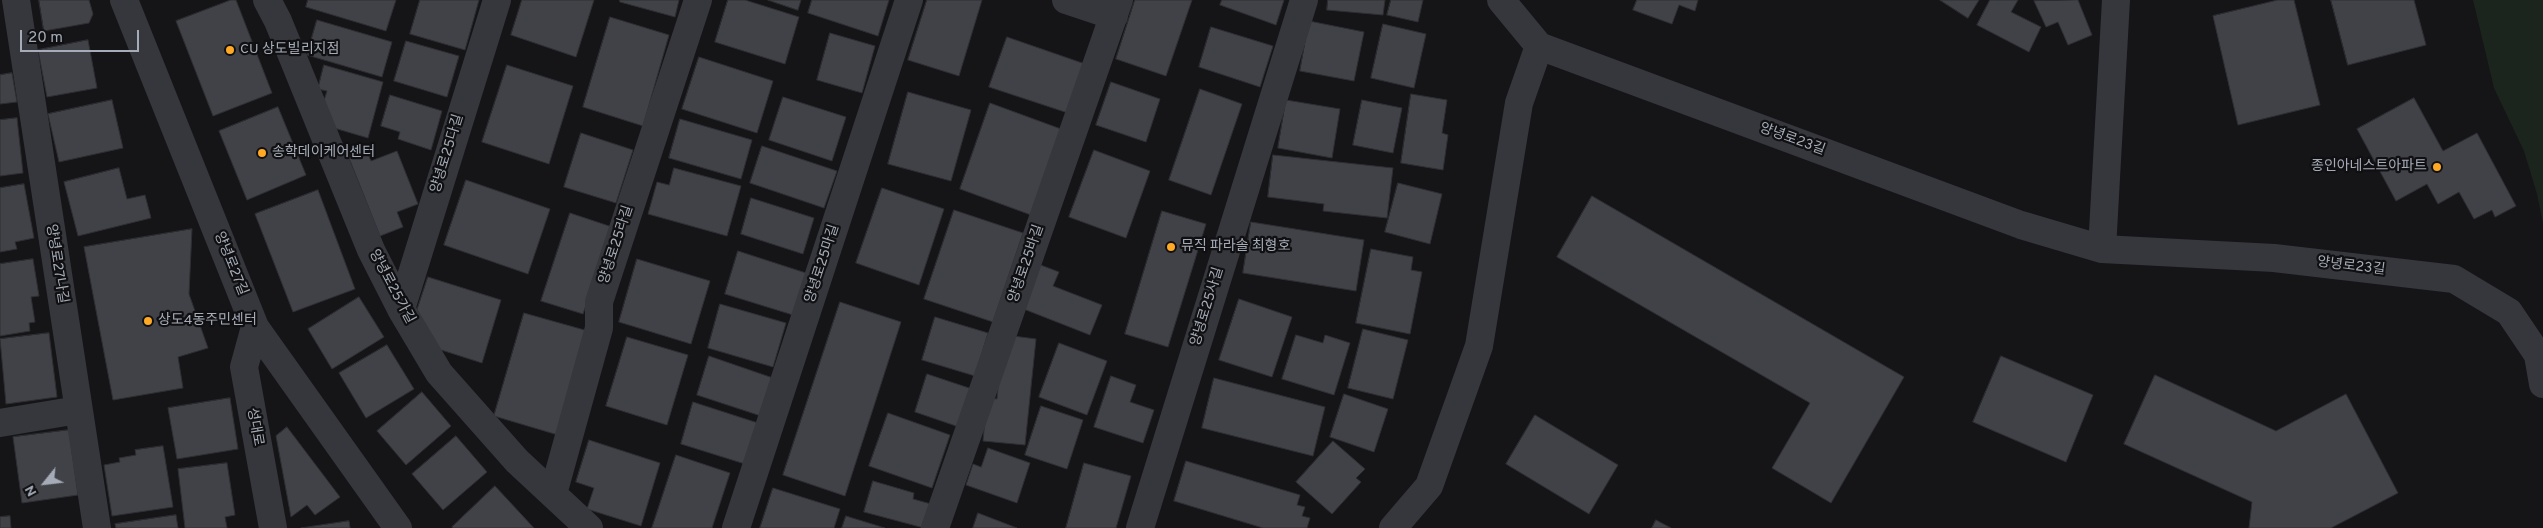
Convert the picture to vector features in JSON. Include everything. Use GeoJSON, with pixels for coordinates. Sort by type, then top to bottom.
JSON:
{"type":"FeatureCollection","features":[{"type":"Feature","properties":{"kind":"street","name":"양녕로27나길"},"geometry":{"type":"LineString","coordinates":[[16,0],[97,528]]}},
{"type":"Feature","properties":{"kind":"street","name":"양녕로27길"},"geometry":{"type":"LineString","coordinates":[[124,0],[255,327],[398,528]]}},
{"type":"Feature","properties":{"kind":"street","name":"양녕로25다길"},"geometry":{"type":"LineString","coordinates":[[402,309],[497,0]]}},
{"type":"Feature","properties":{"kind":"street","name":"양녕로25라길"},"geometry":{"type":"LineString","coordinates":[[553,494],[599,328],[599,302],[698,0]]}},
{"type":"Feature","properties":{"kind":"street","name":"양녕로25마길"},"geometry":{"type":"LineString","coordinates":[[736,528],[910,0]]}},
{"type":"Feature","properties":{"kind":"street"},"geometry":{"type":"LineString","coordinates":[[1066,0],[1116,8]]}},
{"type":"Feature","properties":{"kind":"street","name":"양녕로25사길"},"geometry":{"type":"LineString","coordinates":[[1140,528],[1304,0]]}},
{"type":"Feature","properties":{"kind":"street"},"geometry":{"type":"LineString","coordinates":[[1393,528],[1429,486],[1479,346],[1519,103],[1539,46],[1501,0]]}},
{"type":"Feature","properties":{"kind":"street"},"geometry":{"type":"LineString","coordinates":[[2102,249],[2116,0]]}},
{"type":"Feature","properties":{"kind":"street","name":"양녕로25가길"},"geometry":{"type":"LineString","coordinates":[[277,7],[371,250],[439,373],[517,461],[588,528]]}},
{"type":"Feature","properties":{"kind":"street","name":"양녕로25바길"},"geometry":{"type":"LineString","coordinates":[[935,528],[1116,8]]}},
{"type":"Feature","properties":{"kind":"street","name":"양녕로23길"},"geometry":{"type":"LineString","coordinates":[[1539,46],[2020,225],[2102,249],[2274,258],[2454,279],[2509,312],[2538,355],[2543,384]]}},
{"type":"Feature","properties":{"kind":"street","name":"성대로"},"geometry":{"type":"LineString","coordinates":[[255,327],[244,367],[273,528]]}},
{"type":"Feature","properties":{"kind":"street"},"geometry":{"type":"LineString","coordinates":[[0,423],[78,410]]}},
{"type":"Feature","properties":{"kind":"shaded area"},"geometry":{"type":"Polygon","coordinates":[[[2473,0],[2543,0],[2543,223],[2537,194],[2524,151],[2494,88],[2473,0]]]}},
{"type":"Feature","properties":{"kind":"building"},"geometry":{"type":"Polygon","coordinates":[[[39,0],[89,0],[93,14],[89,23],[44,31],[39,0]]]}},
{"type":"Feature","properties":{"kind":"building"},"geometry":{"type":"Polygon","coordinates":[[[231,0],[236,0],[272,93],[213,116],[176,21],[231,0]]]}},
{"type":"Feature","properties":{"kind":"building"},"geometry":{"type":"Polygon","coordinates":[[[308,0],[396,0],[386,31],[306,7],[308,0]]]}},
{"type":"Feature","properties":{"kind":"building"},"geometry":{"type":"Polygon","coordinates":[[[420,0],[479,0],[465,50],[410,34],[420,0]]]}},
{"type":"Feature","properties":{"kind":"building"},"geometry":{"type":"Polygon","coordinates":[[[522,0],[594,0],[576,57],[511,35],[522,0]]]}},
{"type":"Feature","properties":{"kind":"building"},"geometry":{"type":"Polygon","coordinates":[[[620,0],[679,0],[675,17],[620,2],[620,0]]]}},
{"type":"Feature","properties":{"kind":"building"},"geometry":{"type":"Polygon","coordinates":[[[728,0],[745,0],[799,17],[785,64],[715,42],[728,0]]]}},
{"type":"Feature","properties":{"kind":"building"},"geometry":{"type":"Polygon","coordinates":[[[768,0],[801,0],[798,10],[768,0]]]}},
{"type":"Feature","properties":{"kind":"building"},"geometry":{"type":"Polygon","coordinates":[[[812,0],[889,0],[878,36],[808,13],[812,0]]]}},
{"type":"Feature","properties":{"kind":"building"},"geometry":{"type":"Polygon","coordinates":[[[927,0],[982,0],[959,76],[908,60],[927,0]]]}},
{"type":"Feature","properties":{"kind":"building"},"geometry":{"type":"Polygon","coordinates":[[[1135,0],[1192,0],[1166,76],[1116,59],[1135,0]]]}},
{"type":"Feature","properties":{"kind":"building"},"geometry":{"type":"Polygon","coordinates":[[[1222,0],[1284,0],[1276,25],[1220,5],[1222,0]]]}},
{"type":"Feature","properties":{"kind":"building"},"geometry":{"type":"Polygon","coordinates":[[[1328,0],[1385,0],[1383,15],[1327,10],[1328,0]]]}},
{"type":"Feature","properties":{"kind":"building"},"geometry":{"type":"Polygon","coordinates":[[[1391,0],[1423,0],[1418,22],[1387,15],[1391,0]]]}},
{"type":"Feature","properties":{"kind":"building"},"geometry":{"type":"Polygon","coordinates":[[[1637,0],[1698,0],[1695,11],[1679,5],[1672,24],[1633,10],[1637,0]]]}},
{"type":"Feature","properties":{"kind":"building"},"geometry":{"type":"Polygon","coordinates":[[[1940,0],[1979,0],[1968,18],[1940,0]]]}},
{"type":"Feature","properties":{"kind":"building"},"geometry":{"type":"Polygon","coordinates":[[[1990,0],[2018,0],[2011,12],[2041,27],[2029,52],[1977,25],[1990,0]]]}},
{"type":"Feature","properties":{"kind":"building"},"geometry":{"type":"Polygon","coordinates":[[[2078,0],[2092,35],[2068,45],[2058,22],[2046,27],[2034,1],[2078,0]]]}},
{"type":"Feature","properties":{"kind":"building"},"geometry":{"type":"Polygon","coordinates":[[[2278,0],[2294,0],[2320,105],[2238,125],[2213,16],[2278,0]]]}},
{"type":"Feature","properties":{"kind":"building"},"geometry":{"type":"Polygon","coordinates":[[[2331,0],[2414,0],[2426,45],[2348,65],[2331,0]]]}},
{"type":"Feature","properties":{"kind":"building"},"geometry":{"type":"Polygon","coordinates":[[[610,17],[669,35],[643,126],[583,107],[610,17]]]}},
{"type":"Feature","properties":{"kind":"building"},"geometry":{"type":"Polygon","coordinates":[[[317,20],[392,42],[382,77],[307,55],[317,20]]]}},
{"type":"Feature","properties":{"kind":"building"},"geometry":{"type":"Polygon","coordinates":[[[1309,21],[1364,32],[1354,81],[1300,71],[1309,21]]]}},
{"type":"Feature","properties":{"kind":"building"},"geometry":{"type":"Polygon","coordinates":[[[1383,24],[1426,34],[1414,88],[1371,78],[1383,24]]]}},
{"type":"Feature","properties":{"kind":"building"},"geometry":{"type":"Polygon","coordinates":[[[1211,27],[1273,46],[1260,87],[1199,67],[1211,27]]]}},
{"type":"Feature","properties":{"kind":"building"},"geometry":{"type":"Polygon","coordinates":[[[830,33],[875,46],[862,93],[817,80],[830,33]]]}},
{"type":"Feature","properties":{"kind":"building"},"geometry":{"type":"Polygon","coordinates":[[[1007,37],[1088,65],[1071,114],[989,87],[1007,37]]]}},
{"type":"Feature","properties":{"kind":"building"},"geometry":{"type":"Polygon","coordinates":[[[88,40],[97,88],[47,97],[38,50],[88,40]]]}},
{"type":"Feature","properties":{"kind":"building"},"geometry":{"type":"Polygon","coordinates":[[[406,41],[459,56],[447,97],[394,81],[406,41]]]}},
{"type":"Feature","properties":{"kind":"building"},"geometry":{"type":"Polygon","coordinates":[[[699,57],[773,81],[757,133],[682,109],[699,57]]]}},
{"type":"Feature","properties":{"kind":"building"},"geometry":{"type":"Polygon","coordinates":[[[324,65],[383,82],[368,138],[334,128],[322,107],[327,91],[318,89],[324,65]]]}},
{"type":"Feature","properties":{"kind":"building"},"geometry":{"type":"Polygon","coordinates":[[[507,65],[573,86],[549,164],[482,142],[507,65]]]}},
{"type":"Feature","properties":{"kind":"building"},"geometry":{"type":"Polygon","coordinates":[[[12,73],[17,102],[0,104],[0,75],[12,73]]]}},
{"type":"Feature","properties":{"kind":"building"},"geometry":{"type":"Polygon","coordinates":[[[1111,82],[1160,99],[1146,142],[1096,125],[1111,82]]]}},
{"type":"Feature","properties":{"kind":"building"},"geometry":{"type":"Polygon","coordinates":[[[1200,89],[1242,104],[1211,195],[1169,180],[1200,89]]]}},
{"type":"Feature","properties":{"kind":"building"},"geometry":{"type":"Polygon","coordinates":[[[908,92],[971,110],[951,181],[888,164],[908,92]]]}},
{"type":"Feature","properties":{"kind":"building"},"geometry":{"type":"Polygon","coordinates":[[[1411,94],[1447,100],[1442,133],[1448,135],[1443,170],[1401,163],[1411,94]]]}},
{"type":"Feature","properties":{"kind":"building"},"geometry":{"type":"Polygon","coordinates":[[[390,95],[442,111],[431,150],[398,139],[400,132],[381,126],[390,95]]]}},
{"type":"Feature","properties":{"kind":"building"},"geometry":{"type":"Polygon","coordinates":[[[783,97],[846,117],[832,161],[769,140],[783,97]]]}},
{"type":"Feature","properties":{"kind":"building","name":"종인아네스트아파트"},"geometry":{"type":"Polygon","coordinates":[[[2414,98],[2443,151],[2477,133],[2516,206],[2495,217],[2492,210],[2474,219],[2459,192],[2438,204],[2427,184],[2396,201],[2357,129],[2414,98]]]}},
{"type":"Feature","properties":{"kind":"building"},"geometry":{"type":"Polygon","coordinates":[[[112,100],[123,148],[59,162],[48,114],[112,100]]]}},
{"type":"Feature","properties":{"kind":"building"},"geometry":{"type":"Polygon","coordinates":[[[1286,100],[1340,109],[1332,158],[1278,148],[1286,100]]]}},
{"type":"Feature","properties":{"kind":"building"},"geometry":{"type":"Polygon","coordinates":[[[1362,100],[1402,108],[1393,153],[1353,145],[1362,100]]]}},
{"type":"Feature","properties":{"kind":"building"},"geometry":{"type":"Polygon","coordinates":[[[990,103],[1061,129],[1031,215],[960,189],[990,103]]]}},
{"type":"Feature","properties":{"kind":"building","name":"송학데이케어센터"},"geometry":{"type":"Polygon","coordinates":[[[278,107],[306,175],[247,200],[219,131],[278,107]]]}},
{"type":"Feature","properties":{"kind":"building"},"geometry":{"type":"Polygon","coordinates":[[[17,118],[23,173],[0,176],[0,120],[17,118]]]}},
{"type":"Feature","properties":{"kind":"building"},"geometry":{"type":"Polygon","coordinates":[[[680,119],[752,140],[741,179],[669,158],[680,119]]]}},
{"type":"Feature","properties":{"kind":"building"},"geometry":{"type":"Polygon","coordinates":[[[581,133],[633,150],[616,203],[564,187],[581,133]]]}},
{"type":"Feature","properties":{"kind":"building"},"geometry":{"type":"Polygon","coordinates":[[[365,146],[371,161],[397,151],[418,204],[397,212],[403,227],[380,236],[347,153],[365,146]]]}},
{"type":"Feature","properties":{"kind":"building"},"geometry":{"type":"Polygon","coordinates":[[[762,146],[837,171],[824,208],[750,183],[762,146]]]}},
{"type":"Feature","properties":{"kind":"building"},"geometry":{"type":"Polygon","coordinates":[[[1094,150],[1150,171],[1126,238],[1069,217],[1094,150]]]}},
{"type":"Feature","properties":{"kind":"building"},"geometry":{"type":"Polygon","coordinates":[[[1273,155],[1393,168],[1387,218],[1323,211],[1324,204],[1268,197],[1273,155]]]}},
{"type":"Feature","properties":{"kind":"building"},"geometry":{"type":"Polygon","coordinates":[[[119,168],[127,199],[145,195],[151,218],[78,236],[64,182],[119,168]]]}},
{"type":"Feature","properties":{"kind":"building"},"geometry":{"type":"Polygon","coordinates":[[[674,168],[741,186],[727,236],[648,214],[657,182],[669,185],[674,168]]]}},
{"type":"Feature","properties":{"kind":"building"},"geometry":{"type":"Polygon","coordinates":[[[466,180],[550,209],[528,274],[444,245],[466,180]]]}},
{"type":"Feature","properties":{"kind":"building"},"geometry":{"type":"Polygon","coordinates":[[[1398,183],[1442,194],[1430,244],[1385,232],[1398,183]]]}},
{"type":"Feature","properties":{"kind":"building"},"geometry":{"type":"Polygon","coordinates":[[[24,184],[34,238],[15,242],[17,249],[0,252],[0,188],[24,184]]]}},
{"type":"Feature","properties":{"kind":"building"},"geometry":{"type":"Polygon","coordinates":[[[882,188],[944,209],[919,285],[856,263],[882,188]]]}},
{"type":"Feature","properties":{"kind":"building"},"geometry":{"type":"Polygon","coordinates":[[[318,190],[355,289],[293,312],[255,214],[318,190]]]}},
{"type":"Feature","properties":{"kind":"building"},"geometry":{"type":"Polygon","coordinates":[[[1592,196],[1904,377],[1831,503],[1772,468],[1810,403],[1557,257],[1592,196]]]}},
{"type":"Feature","properties":{"kind":"building"},"geometry":{"type":"Polygon","coordinates":[[[751,198],[814,218],[803,254],[741,234],[751,198]]]}},
{"type":"Feature","properties":{"kind":"building"},"geometry":{"type":"Polygon","coordinates":[[[954,210],[1023,233],[993,322],[924,299],[954,210]]]}},
{"type":"Feature","properties":{"kind":"building"},"geometry":{"type":"Polygon","coordinates":[[[1162,211],[1206,224],[1168,347],[1125,334],[1162,211]]]}},
{"type":"Feature","properties":{"kind":"building"},"geometry":{"type":"Polygon","coordinates":[[[570,213],[612,227],[583,314],[541,301],[570,213]]]}},
{"type":"Feature","properties":{"kind":"building"},"geometry":{"type":"Polygon","coordinates":[[[1251,222],[1364,240],[1356,291],[1243,273],[1251,222]]]}},
{"type":"Feature","properties":{"kind":"building","name":"상도4동주민센터"},"geometry":{"type":"Polygon","coordinates":[[[192,229],[189,294],[208,348],[178,357],[183,388],[113,400],[84,247],[192,229]]]}},
{"type":"Feature","properties":{"kind":"building"},"geometry":{"type":"Polygon","coordinates":[[[1371,249],[1413,257],[1411,270],[1422,272],[1410,334],[1356,323],[1371,249]]]}},
{"type":"Feature","properties":{"kind":"building"},"geometry":{"type":"Polygon","coordinates":[[[738,251],[806,273],[793,315],[725,294],[738,251]]]}},
{"type":"Feature","properties":{"kind":"building"},"geometry":{"type":"Polygon","coordinates":[[[33,259],[39,296],[31,297],[35,322],[29,323],[30,331],[0,336],[0,264],[33,259]]]}},
{"type":"Feature","properties":{"kind":"building"},"geometry":{"type":"Polygon","coordinates":[[[637,259],[710,281],[691,344],[619,322],[637,259]]]}},
{"type":"Feature","properties":{"kind":"building"},"geometry":{"type":"Polygon","coordinates":[[[1038,264],[1059,272],[1053,286],[1102,305],[1090,335],[1021,308],[1038,264]]]}},
{"type":"Feature","properties":{"kind":"building"},"geometry":{"type":"Polygon","coordinates":[[[428,277],[501,300],[482,363],[432,347],[415,316],[428,277]]]}},
{"type":"Feature","properties":{"kind":"building"},"geometry":{"type":"Polygon","coordinates":[[[359,297],[384,337],[332,369],[308,329],[359,297]]]}},
{"type":"Feature","properties":{"kind":"building"},"geometry":{"type":"Polygon","coordinates":[[[1239,299],[1292,317],[1272,377],[1219,360],[1239,299]]]}},
{"type":"Feature","properties":{"kind":"building"},"geometry":{"type":"Polygon","coordinates":[[[840,302],[901,322],[845,496],[783,475],[840,302]]]}},
{"type":"Feature","properties":{"kind":"building"},"geometry":{"type":"Polygon","coordinates":[[[720,304],[786,323],[773,367],[708,348],[720,304]]]}},
{"type":"Feature","properties":{"kind":"building"},"geometry":{"type":"Polygon","coordinates":[[[524,313],[588,331],[558,435],[494,416],[524,313]]]}},
{"type":"Feature","properties":{"kind":"building"},"geometry":{"type":"Polygon","coordinates":[[[935,317],[988,333],[975,376],[922,360],[935,317]]]}},
{"type":"Feature","properties":{"kind":"building"},"geometry":{"type":"Polygon","coordinates":[[[1363,329],[1408,340],[1393,399],[1348,388],[1363,329]]]}},
{"type":"Feature","properties":{"kind":"building"},"geometry":{"type":"Polygon","coordinates":[[[49,333],[57,397],[6,404],[0,339],[49,333]]]}},
{"type":"Feature","properties":{"kind":"building"},"geometry":{"type":"Polygon","coordinates":[[[1296,335],[1323,343],[1325,335],[1350,343],[1334,395],[1282,379],[1296,335]]]}},
{"type":"Feature","properties":{"kind":"building"},"geometry":{"type":"Polygon","coordinates":[[[1013,336],[1036,339],[1025,445],[983,441],[987,398],[997,399],[1002,343],[1013,336]]]}},
{"type":"Feature","properties":{"kind":"building"},"geometry":{"type":"Polygon","coordinates":[[[627,337],[688,355],[667,425],[606,406],[627,337]]]}},
{"type":"Feature","properties":{"kind":"building"},"geometry":{"type":"Polygon","coordinates":[[[1059,343],[1107,361],[1087,415],[1039,397],[1059,343]]]}},
{"type":"Feature","properties":{"kind":"building"},"geometry":{"type":"Polygon","coordinates":[[[387,345],[414,389],[366,418],[339,373],[387,345]]]}},
{"type":"Feature","properties":{"kind":"building"},"geometry":{"type":"Polygon","coordinates":[[[709,356],[773,378],[761,416],[697,395],[709,356]]]}},
{"type":"Feature","properties":{"kind":"building"},"geometry":{"type":"Polygon","coordinates":[[[2001,356],[2093,395],[2066,462],[1973,422],[2001,356]]]}},
{"type":"Feature","properties":{"kind":"building"},"geometry":{"type":"Polygon","coordinates":[[[927,374],[972,389],[959,427],[915,412],[927,374]]]}},
{"type":"Feature","properties":{"kind":"building"},"geometry":{"type":"Polygon","coordinates":[[[2155,375],[2276,431],[2346,394],[2398,493],[2331,528],[2249,528],[2252,502],[2124,444],[2155,375]]]}},
{"type":"Feature","properties":{"kind":"building"},"geometry":{"type":"Polygon","coordinates":[[[1111,376],[1136,385],[1130,402],[1154,410],[1143,443],[1094,427],[1111,376]]]}},
{"type":"Feature","properties":{"kind":"building"},"geometry":{"type":"Polygon","coordinates":[[[1214,378],[1325,407],[1313,456],[1202,428],[1214,378]]]}},
{"type":"Feature","properties":{"kind":"building"},"geometry":{"type":"Polygon","coordinates":[[[422,392],[451,426],[406,465],[377,431],[422,392]]]}},
{"type":"Feature","properties":{"kind":"building"},"geometry":{"type":"Polygon","coordinates":[[[1344,394],[1388,409],[1374,452],[1330,437],[1344,394]]]}},
{"type":"Feature","properties":{"kind":"building"},"geometry":{"type":"Polygon","coordinates":[[[230,398],[238,449],[177,459],[168,408],[230,398]]]}},
{"type":"Feature","properties":{"kind":"building"},"geometry":{"type":"Polygon","coordinates":[[[693,402],[758,423],[745,464],[681,444],[693,402]]]}},
{"type":"Feature","properties":{"kind":"building"},"geometry":{"type":"Polygon","coordinates":[[[1041,406],[1083,420],[1067,469],[1025,455],[1041,406]]]}},
{"type":"Feature","properties":{"kind":"building"},"geometry":{"type":"Polygon","coordinates":[[[888,413],[950,435],[932,488],[869,466],[888,413]]]}},
{"type":"Feature","properties":{"kind":"building"},"geometry":{"type":"Polygon","coordinates":[[[1535,415],[1618,465],[1589,514],[1506,464],[1535,415]]]}},
{"type":"Feature","properties":{"kind":"building"},"geometry":{"type":"Polygon","coordinates":[[[287,427],[340,497],[315,515],[307,505],[291,517],[276,436],[287,427]]]}},
{"type":"Feature","properties":{"kind":"building"},"geometry":{"type":"Polygon","coordinates":[[[69,430],[78,495],[22,503],[13,437],[69,430]]]}},
{"type":"Feature","properties":{"kind":"building"},"geometry":{"type":"Polygon","coordinates":[[[456,436],[487,472],[443,510],[412,474],[456,436]]]}},
{"type":"Feature","properties":{"kind":"building"},"geometry":{"type":"Polygon","coordinates":[[[589,440],[660,463],[641,526],[587,509],[594,488],[576,482],[589,440]]]}},
{"type":"Feature","properties":{"kind":"building"},"geometry":{"type":"Polygon","coordinates":[[[1333,441],[1365,469],[1356,478],[1361,482],[1332,514],[1296,482],[1333,441]]]}},
{"type":"Feature","properties":{"kind":"building"},"geometry":{"type":"Polygon","coordinates":[[[163,446],[173,507],[112,516],[104,465],[120,462],[119,458],[136,455],[135,450],[163,446]]]}},
{"type":"Feature","properties":{"kind":"building"},"geometry":{"type":"Polygon","coordinates":[[[988,448],[1030,463],[1017,503],[966,485],[973,464],[981,467],[988,448]]]}},
{"type":"Feature","properties":{"kind":"building"},"geometry":{"type":"Polygon","coordinates":[[[676,455],[730,473],[712,528],[652,528],[676,455]]]}},
{"type":"Feature","properties":{"kind":"building"},"geometry":{"type":"Polygon","coordinates":[[[1186,461],[1300,495],[1297,505],[1305,507],[1302,516],[1310,518],[1307,528],[1263,528],[1174,501],[1186,461]]]}},
{"type":"Feature","properties":{"kind":"building"},"geometry":{"type":"Polygon","coordinates":[[[227,463],[235,515],[225,517],[227,528],[185,528],[178,469],[227,463]]]}},
{"type":"Feature","properties":{"kind":"building"},"geometry":{"type":"Polygon","coordinates":[[[1084,463],[1131,476],[1116,528],[1066,528],[1084,463]]]}},
{"type":"Feature","properties":{"kind":"building"},"geometry":{"type":"Polygon","coordinates":[[[873,481],[914,493],[913,499],[931,504],[924,528],[864,512],[873,481]]]}},
{"type":"Feature","properties":{"kind":"building"},"geometry":{"type":"Polygon","coordinates":[[[495,486],[534,528],[452,527],[495,486]]]}},
{"type":"Feature","properties":{"kind":"building"},"geometry":{"type":"Polygon","coordinates":[[[773,488],[840,509],[834,528],[760,528],[773,488]]]}},
{"type":"Feature","properties":{"kind":"building"},"geometry":{"type":"Polygon","coordinates":[[[978,513],[1017,528],[973,528],[978,513]]]}},
{"type":"Feature","properties":{"kind":"building"},"geometry":{"type":"Polygon","coordinates":[[[176,515],[178,528],[116,528],[115,524],[176,515]]]}},
{"type":"Feature","properties":{"kind":"building"},"geometry":{"type":"Polygon","coordinates":[[[10,516],[11,528],[0,528],[0,517],[10,516]]]}},
{"type":"Feature","properties":{"kind":"building"},"geometry":{"type":"Polygon","coordinates":[[[846,516],[885,528],[842,528],[846,516]]]}},
{"type":"Feature","properties":{"kind":"building"},"geometry":{"type":"Polygon","coordinates":[[[1656,520],[1671,528],[1652,528],[1656,520]]]}},
{"type":"Feature","properties":{"kind":"building"},"geometry":{"type":"Polygon","coordinates":[[[349,521],[350,528],[301,528],[349,521]]]}},
{"type":"Feature","properties":{"kind":"place","name":"CU 상도빌리지점"},"geometry":{"type":"Point","coordinates":[230,50]}},
{"type":"Feature","properties":{"kind":"place","name":"송학데이케어센터"},"geometry":{"type":"Point","coordinates":[262,153]}},
{"type":"Feature","properties":{"kind":"place","name":"종인아네스트아파트"},"geometry":{"type":"Point","coordinates":[2437,167]}},
{"type":"Feature","properties":{"kind":"place","name":"뮤직 파라솔 최형호"},"geometry":{"type":"Point","coordinates":[1171,247]}},
{"type":"Feature","properties":{"kind":"place","name":"상도4동주민센터"},"geometry":{"type":"Point","coordinates":[148,321]}}]}
